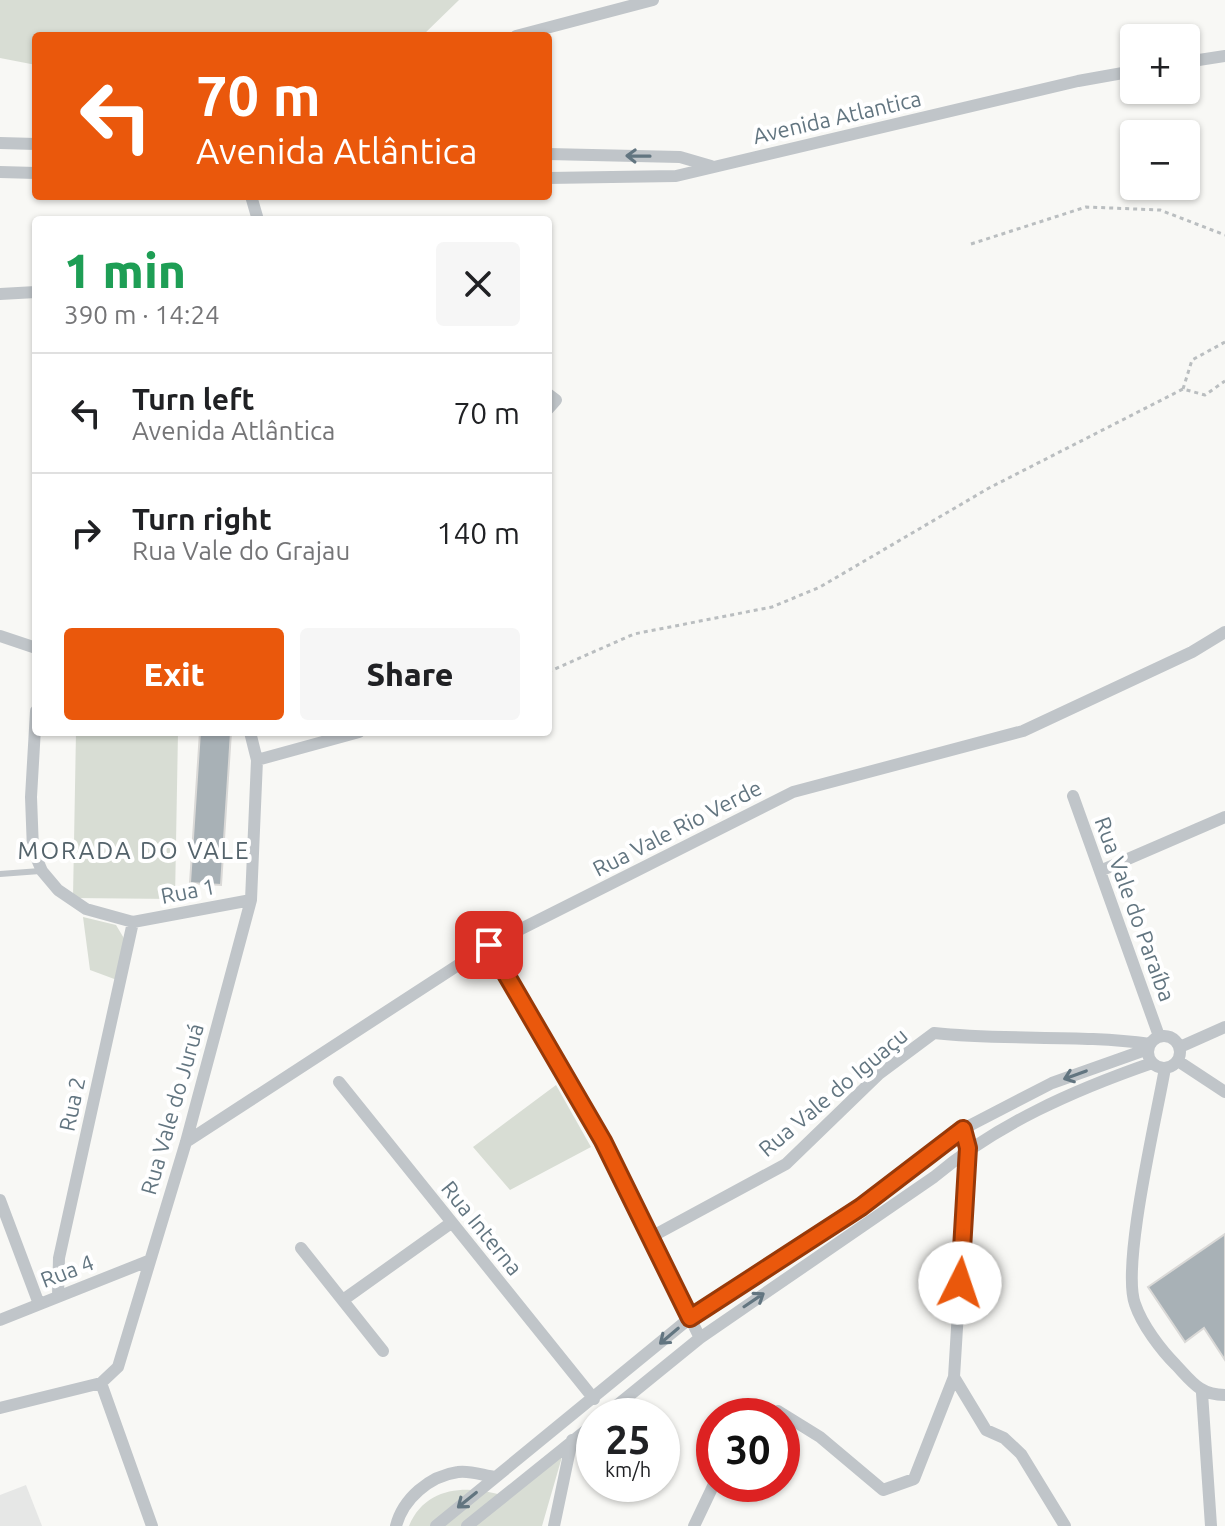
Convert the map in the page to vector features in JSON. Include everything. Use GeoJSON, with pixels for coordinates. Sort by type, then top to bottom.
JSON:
{"type":"FeatureCollection","features":[{"type":"Feature","properties":{"kind":"street"},"geometry":{"type":"LineString","coordinates":[[531,32],[653,0]]}},
{"type":"Feature","properties":{"kind":"street"},"geometry":{"type":"LineString","coordinates":[[1200,60],[1225,56]]}},
{"type":"Feature","properties":{"kind":"street","name":"Avenida Atlantica"},"geometry":{"type":"LineString","coordinates":[[552,154],[680,157],[714,167],[1120,74]]}},
{"type":"Feature","properties":{"kind":"street"},"geometry":{"type":"LineString","coordinates":[[0,143],[32,144]]}},
{"type":"Feature","properties":{"kind":"street"},"geometry":{"type":"LineString","coordinates":[[552,178],[676,176],[714,167]]}},
{"type":"Feature","properties":{"kind":"street"},"geometry":{"type":"LineString","coordinates":[[0,172],[32,173]]}},
{"type":"Feature","properties":{"kind":"street"},"geometry":{"type":"LineString","coordinates":[[0,294],[32,292]]}},
{"type":"Feature","properties":{"kind":"street","name":"Rua Vale Rio Verde"},"geometry":{"type":"LineString","coordinates":[[186,1142],[489,945],[793,792],[1023,731],[1192,652],[1225,632]]}},
{"type":"Feature","properties":{"kind":"street"},"geometry":{"type":"LineString","coordinates":[[0,636],[32,647]]}},
{"type":"Feature","properties":{"kind":"street"},"geometry":{"type":"LineString","coordinates":[[35,736],[33,850],[42,871],[58,890],[86,909],[133,922]]}},
{"type":"Feature","properties":{"kind":"street","name":"Rua Vale do Juruá"},"geometry":{"type":"LineString","coordinates":[[101,1383],[118,1367],[186,1142],[251,900],[257,760],[251,736]]}},
{"type":"Feature","properties":{"kind":"street"},"geometry":{"type":"LineString","coordinates":[[257,760],[344,736]]}},
{"type":"Feature","properties":{"kind":"street","name":"Rua Vale do Paraíba"},"geometry":{"type":"LineString","coordinates":[[1073,796],[1100,871],[1152,1043]]}},
{"type":"Feature","properties":{"kind":"street"},"geometry":{"type":"LineString","coordinates":[[1100,871],[1225,817]]}},
{"type":"Feature","properties":{"kind":"street","name":"Rua 1"},"geometry":{"type":"LineString","coordinates":[[133,922],[251,900]]}},
{"type":"Feature","properties":{"kind":"street","name":"Rua 2"},"geometry":{"type":"LineString","coordinates":[[58,1296],[59,1258],[133,922]]}},
{"type":"Feature","properties":{"kind":"street"},"geometry":{"type":"LineString","coordinates":[[489,945],[596,1129],[700,1338]]}},
{"type":"Feature","properties":{"kind":"street"},"geometry":{"type":"LineString","coordinates":[[1180,1047],[1225,1027]]}},
{"type":"Feature","properties":{"kind":"street","name":"Rua Vale do Iguaçu"},"geometry":{"type":"LineString","coordinates":[[651,1237],[786,1164],[879,1074],[934,1033],[984,1039],[1152,1043]]}},
{"type":"Feature","properties":{"kind":"street"},"geometry":{"type":"LineString","coordinates":[[595,1398],[690,1318],[861,1207],[963,1129],[1052,1083],[1152,1043],[1174,1039],[1180,1047],[1178,1061]]}},
{"type":"Feature","properties":{"kind":"street"},"geometry":{"type":"LineString","coordinates":[[1152,1043],[1152,1063]]}},
{"type":"Feature","properties":{"kind":"street"},"geometry":{"type":"LineString","coordinates":[[626,1398],[700,1338],[934,1177],[968,1148],[1056,1100],[1152,1063],[1165,1068],[1178,1061]]}},
{"type":"Feature","properties":{"kind":"street"},"geometry":{"type":"LineString","coordinates":[[1178,1061],[1225,1092]]}},
{"type":"Feature","properties":{"kind":"street"},"geometry":{"type":"LineString","coordinates":[[1165,1068],[1140,1208],[1133,1283],[1135,1304],[1165,1354],[1202,1393],[1211,1526]]}},
{"type":"Feature","properties":{"kind":"street","name":"Rua Interna"},"geometry":{"type":"LineString","coordinates":[[339,1082],[593,1398]]}},
{"type":"Feature","properties":{"kind":"street"},"geometry":{"type":"LineString","coordinates":[[800,1425],[820,1437],[883,1490],[914,1479],[954,1377],[968,1148],[963,1129]]}},
{"type":"Feature","properties":{"kind":"street"},"geometry":{"type":"LineString","coordinates":[[0,1200],[39,1304]]}},
{"type":"Feature","properties":{"kind":"street"},"geometry":{"type":"LineString","coordinates":[[343,1300],[451,1223]]}},
{"type":"Feature","properties":{"kind":"street"},"geometry":{"type":"LineString","coordinates":[[301,1248],[383,1351]]}},
{"type":"Feature","properties":{"kind":"street","name":"Rua 4"},"geometry":{"type":"LineString","coordinates":[[0,1320],[148,1261]]}},
{"type":"Feature","properties":{"kind":"street"},"geometry":{"type":"LineString","coordinates":[[954,1377],[986,1430],[1004,1438],[1021,1454],[1065,1526]]}},
{"type":"Feature","properties":{"kind":"street"},"geometry":{"type":"LineString","coordinates":[[0,1408],[101,1383],[152,1526]]}},
{"type":"Feature","properties":{"kind":"street"},"geometry":{"type":"LineString","coordinates":[[1202,1393],[1225,1395]]}},
{"type":"Feature","properties":{"kind":"street"},"geometry":{"type":"LineString","coordinates":[[436,1526],[576,1414]]}},
{"type":"Feature","properties":{"kind":"street"},"geometry":{"type":"LineString","coordinates":[[554,1526],[573,1442],[567,1422]]}},
{"type":"Feature","properties":{"kind":"street"},"geometry":{"type":"LineString","coordinates":[[467,1526],[576,1439]]}},
{"type":"Feature","properties":{"kind":"street"},"geometry":{"type":"LineString","coordinates":[[396,1526],[400,1509],[422,1487],[459,1472],[496,1477]]}},
{"type":"Feature","properties":{"kind":"street"},"geometry":{"type":"LineString","coordinates":[[694,1526],[705,1502]]}},
{"type":"Feature","properties":{"kind":"lane"},"geometry":{"type":"LineString","coordinates":[[0,874],[42,871]]}},
{"type":"Feature","properties":{"kind":"path"},"geometry":{"type":"LineString","coordinates":[[971,244],[1086,207],[1160,210],[1225,235]]}},
{"type":"Feature","properties":{"kind":"path"},"geometry":{"type":"LineString","coordinates":[[1183,389],[1192,360],[1225,342]]}},
{"type":"Feature","properties":{"kind":"path"},"geometry":{"type":"LineString","coordinates":[[552,670],[634,634],[772,607],[820,587],[989,488],[1183,389],[1205,395],[1225,381]]}},
{"type":"Feature","properties":{"kind":"shaded area"},"geometry":{"type":"Polygon","coordinates":[[[0,0],[459,0],[426,32],[32,32],[32,64],[0,58],[0,0]]]}},
{"type":"Feature","properties":{"kind":"shaded area"},"geometry":{"type":"Polygon","coordinates":[[[76,736],[178,736],[175,899],[73,898],[76,736]]]}},
{"type":"Feature","properties":{"kind":"shaded area"},"geometry":{"type":"Polygon","coordinates":[[[83,917],[116,925],[125,940],[117,980],[90,970],[83,917]]]}},
{"type":"Feature","properties":{"kind":"shaded area"},"geometry":{"type":"Polygon","coordinates":[[[556,1085],[591,1147],[510,1190],[473,1147],[556,1085]]]}},
{"type":"Feature","properties":{"kind":"shaded area"},"geometry":{"type":"Polygon","coordinates":[[[564,1450],[542,1526],[409,1526],[426,1502],[437,1496],[477,1490],[505,1496],[564,1450]]]}},
{"type":"Feature","properties":{"kind":"shaded area"},"geometry":{"type":"Polygon","coordinates":[[[26,1485],[42,1526],[0,1526],[0,1495],[26,1485]]]}},
{"type":"Feature","properties":{"kind":"building"},"geometry":{"type":"Polygon","coordinates":[[[200,736],[231,736],[221,885],[190,883],[200,736]]]}},
{"type":"Feature","properties":{"kind":"building"},"geometry":{"type":"Polygon","coordinates":[[[1225,1234],[1225,1360],[1204,1328],[1185,1342],[1148,1287],[1225,1234]]]}},
{"type":"Feature","properties":{"kind":"district","name":"MORADA DO VALE"},"geometry":{"type":"Point","coordinates":[134,851]}},
{"type":"Feature","properties":{"kind":"route"},"geometry":{"type":"LineString","coordinates":[[489,945],[603,1141],[690,1318],[861,1207],[963,1129],[968,1148],[960,1283]]}}]}
